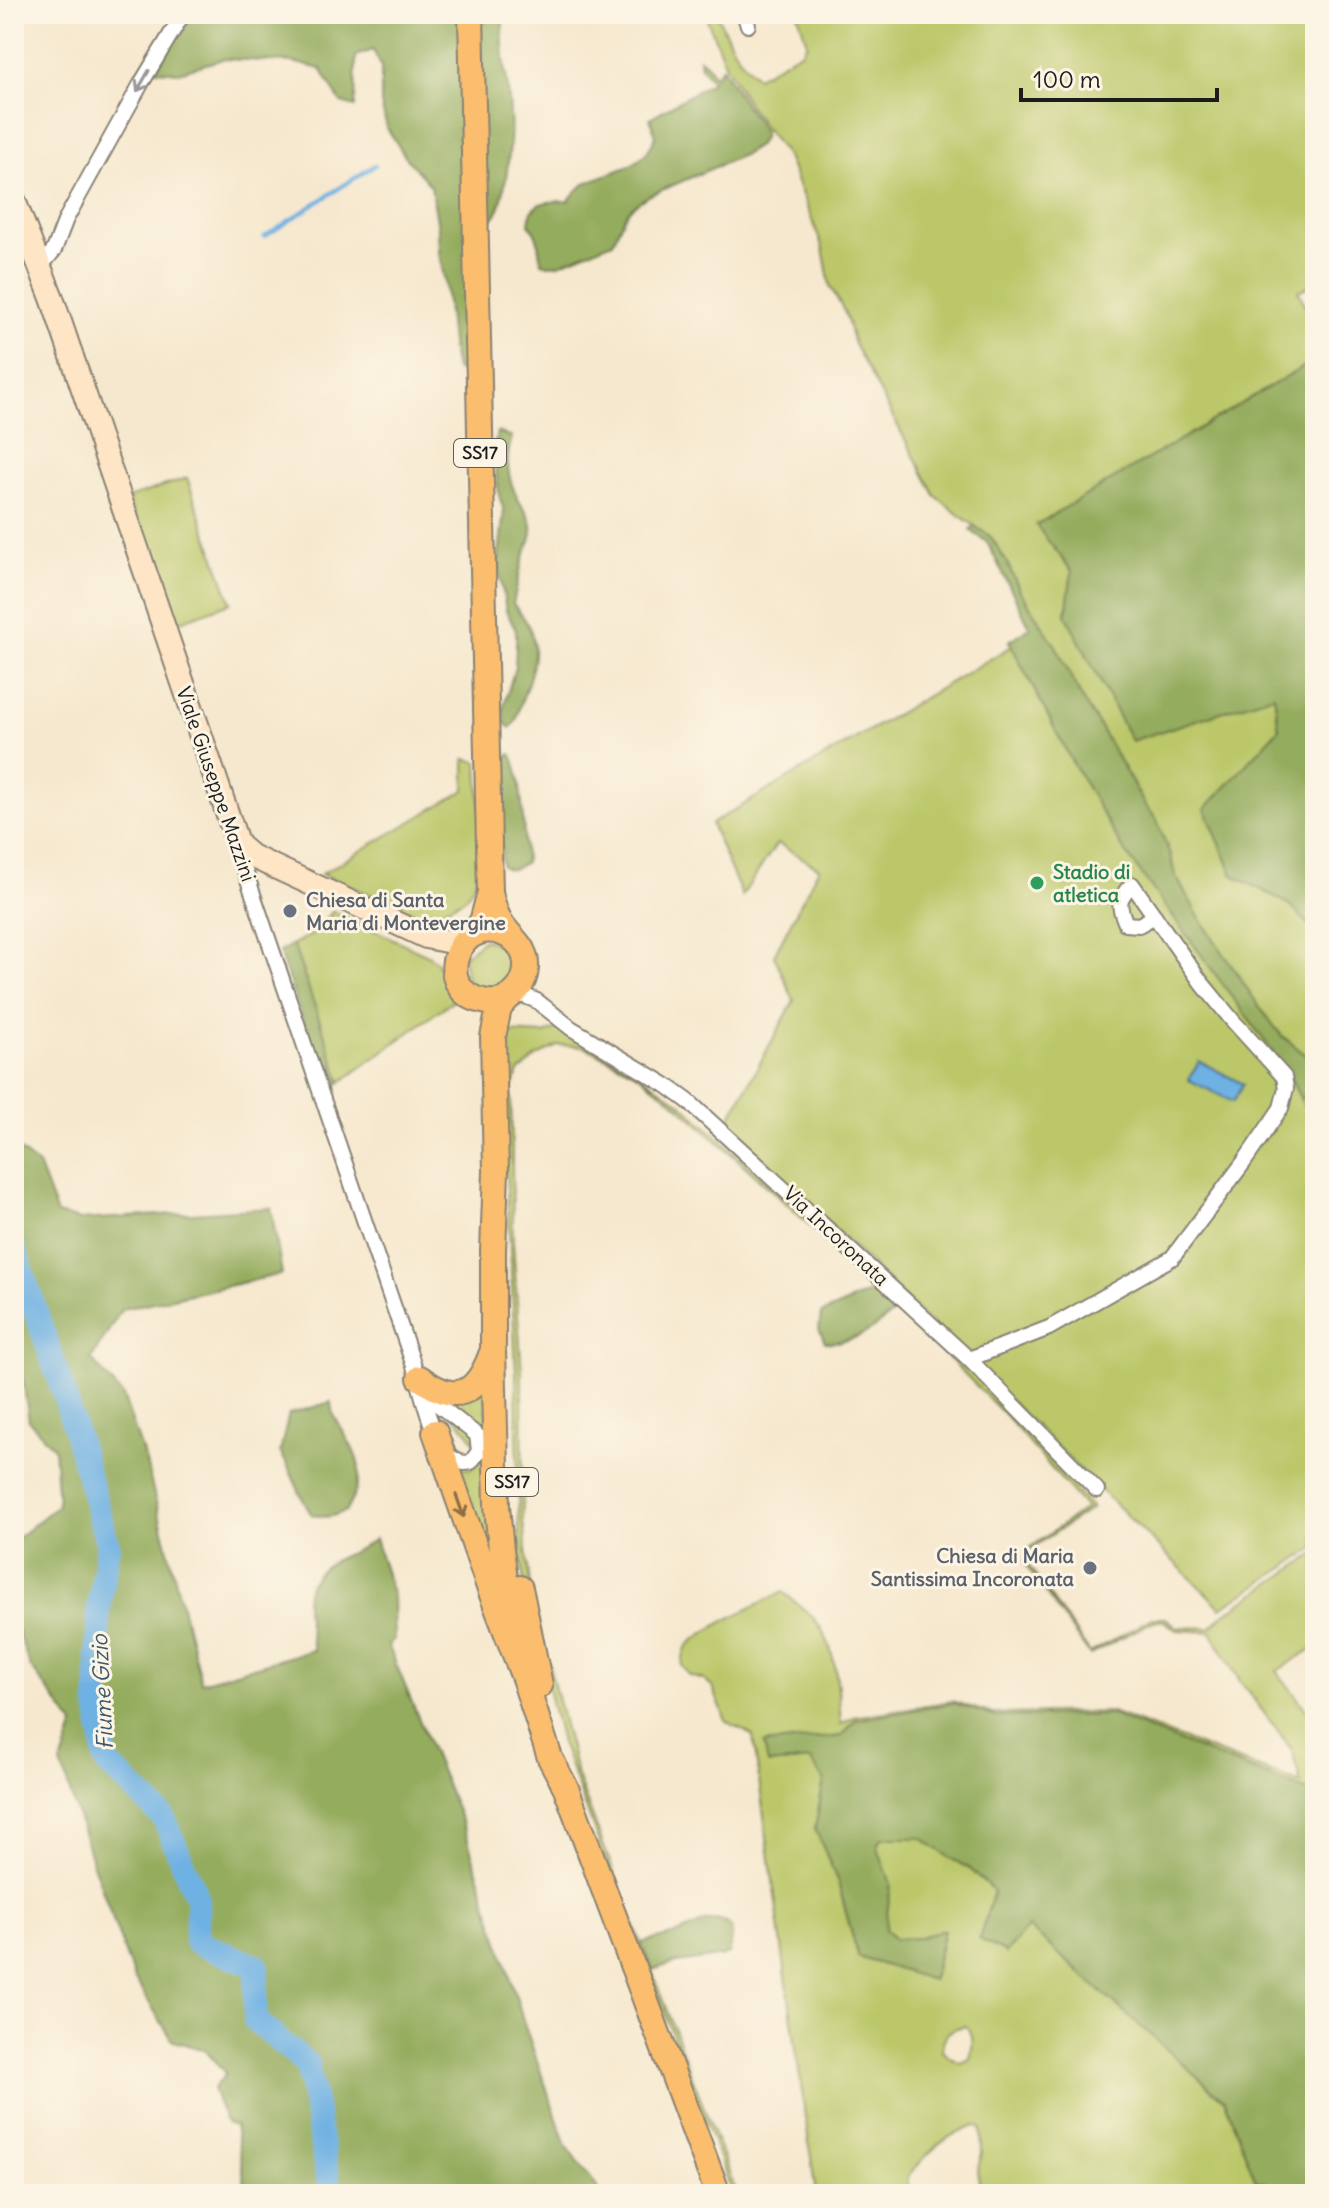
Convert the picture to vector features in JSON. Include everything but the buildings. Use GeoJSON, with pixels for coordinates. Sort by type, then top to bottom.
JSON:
{"type":"FeatureCollection","features":[{"type":"Feature","properties":{"kind":"main road","name":"SS17"},"geometry":{"type":"LineString","coordinates":[[468,938],[482,922],[490,892],[471,14]]}},
{"type":"Feature","properties":{"kind":"main road","name":"Viale Giuseppe Mazzini"},"geometry":{"type":"LineString","coordinates":[[14,200],[40,267],[235,839],[242,849]]}},
{"type":"Feature","properties":{"kind":"main road"},"geometry":{"type":"LineString","coordinates":[[242,849],[426,937],[451,942],[481,932],[503,933],[523,951],[526,971],[521,985],[510,997],[488,1002],[474,998],[462,989],[438,947],[426,937]]}},
{"type":"Feature","properties":{"kind":"main road","name":"SS17"},"geometry":{"type":"LineString","coordinates":[[490,892],[500,922],[513,939]]}},
{"type":"Feature","properties":{"kind":"main road"},"geometry":{"type":"LineString","coordinates":[[455,975],[456,955],[468,938]]}},
{"type":"Feature","properties":{"kind":"main road","name":"SS17"},"geometry":{"type":"LineString","coordinates":[[510,997],[499,1008],[493,1037],[496,1171],[493,1349],[500,1540],[524,1678],[550,1758],[566,1788]]}},
{"type":"Feature","properties":{"kind":"main road","name":"SS17"},"geometry":{"type":"LineString","coordinates":[[474,998],[482,1008],[493,1037]]}},
{"type":"Feature","properties":{"kind":"main road","name":"SS17"},"geometry":{"type":"LineString","coordinates":[[496,1171],[507,1305],[516,1556],[539,1685],[566,1788],[718,2194]]}},
{"type":"Feature","properties":{"kind":"main road"},"geometry":{"type":"LineString","coordinates":[[418,1373],[440,1390],[463,1392],[482,1378],[493,1349]]}},
{"type":"Feature","properties":{"kind":"main road"},"geometry":{"type":"LineString","coordinates":[[435,1432],[524,1678]]}},
{"type":"Feature","properties":{"kind":"street"},"geometry":{"type":"LineString","coordinates":[[40,267],[54,250],[66,219],[183,14]]}},
{"type":"Feature","properties":{"kind":"street","name":"Viale Giuseppe Mazzini"},"geometry":{"type":"LineString","coordinates":[[242,849],[242,859],[253,893],[418,1373],[435,1432],[441,1447],[456,1462],[468,1464],[478,1454],[480,1446],[477,1435],[437,1404],[418,1373]]}},
{"type":"Feature","properties":{"kind":"street"},"geometry":{"type":"LineString","coordinates":[[253,893],[259,874],[271,865]]}},
{"type":"Feature","properties":{"kind":"street"},"geometry":{"type":"LineString","coordinates":[[969,1359],[1049,1328],[1172,1258],[1281,1108],[1286,1088],[1284,1077],[1201,982],[1155,916]]}},
{"type":"Feature","properties":{"kind":"street","name":"Via Incoronata"},"geometry":{"type":"LineString","coordinates":[[526,971],[535,991],[551,1011]]}},
{"type":"Feature","properties":{"kind":"street","name":"Via Incoronata"},"geometry":{"type":"LineString","coordinates":[[510,997],[530,998],[571,1028],[688,1101],[969,1359],[1097,1490]]}},
{"type":"Feature","properties":{"kind":"green space"},"geometry":{"type":"Polygon","coordinates":[[[187,14],[465,14],[472,379],[456,369],[431,186],[406,158],[387,128],[381,104],[381,66],[373,50],[356,56],[355,107],[341,103],[321,69],[292,62],[223,59],[179,72],[156,70],[187,14]]]}},
{"type":"Feature","properties":{"kind":"green space"},"geometry":{"type":"Polygon","coordinates":[[[480,14],[504,14],[503,51],[511,123],[501,202],[497,213],[484,226],[480,14]]]}},
{"type":"Feature","properties":{"kind":"green space"},"geometry":{"type":"Polygon","coordinates":[[[705,14],[717,14],[738,56],[757,77],[802,51],[807,43],[798,14],[1315,14],[1315,283],[1298,291],[1315,326],[1315,360],[1036,525],[1072,571],[1066,615],[1274,694],[1279,729],[1206,809],[1233,875],[1287,903],[1315,930],[1315,1062],[1282,1036],[1199,917],[1175,875],[1156,818],[1146,807],[1082,699],[1057,648],[1020,591],[991,537],[935,495],[854,344],[845,313],[830,286],[823,248],[787,157],[753,112],[726,66],[705,14]]]}},
{"type":"Feature","properties":{"kind":"green space"},"geometry":{"type":"Polygon","coordinates":[[[699,59],[715,76],[722,67],[764,131],[757,146],[639,202],[625,215],[613,242],[559,264],[542,263],[537,239],[529,224],[533,210],[541,204],[568,201],[586,183],[627,167],[644,156],[656,136],[650,118],[712,82],[699,59]]]}},
{"type":"Feature","properties":{"kind":"green space"},"geometry":{"type":"Polygon","coordinates":[[[1315,360],[1315,930],[1287,903],[1233,875],[1205,809],[1279,729],[1274,695],[1131,741],[1066,615],[1072,571],[1036,525],[1315,360]]]}},
{"type":"Feature","properties":{"kind":"green space"},"geometry":{"type":"Polygon","coordinates":[[[497,432],[512,437],[508,454],[510,479],[532,525],[513,604],[528,625],[534,656],[517,718],[510,728],[504,722],[502,712],[515,667],[516,630],[506,611],[498,563],[504,511],[495,464],[497,432]]]}},
{"type":"Feature","properties":{"kind":"green space"},"geometry":{"type":"Polygon","coordinates":[[[187,478],[231,603],[172,624],[128,498],[187,478]]]}},
{"type":"Feature","properties":{"kind":"green space"},"geometry":{"type":"Polygon","coordinates":[[[974,526],[991,537],[1006,561],[1020,591],[1057,648],[1082,699],[1146,807],[1156,818],[1175,875],[1199,917],[1282,1036],[1315,1062],[1315,1084],[1301,1100],[1288,1073],[1121,846],[1070,758],[1009,641],[1030,627],[987,542],[970,530],[974,526]]]}},
{"type":"Feature","properties":{"kind":"green space"},"geometry":{"type":"Polygon","coordinates":[[[1012,646],[1070,758],[1288,1073],[1315,1129],[1315,1548],[1221,1608],[727,1123],[794,1001],[774,955],[819,868],[777,843],[742,896],[711,824],[1012,646]]]}},
{"type":"Feature","properties":{"kind":"green space"},"geometry":{"type":"Polygon","coordinates":[[[511,754],[520,790],[525,863],[511,869],[502,866],[500,808],[504,757],[511,754]]]}},
{"type":"Feature","properties":{"kind":"green space"},"geometry":{"type":"Polygon","coordinates":[[[465,759],[478,762],[483,863],[464,899],[440,911],[417,914],[321,874],[465,790],[465,759]]]}},
{"type":"Feature","properties":{"kind":"green space"},"geometry":{"type":"Polygon","coordinates":[[[333,911],[428,955],[436,961],[455,999],[341,1082],[293,944],[315,933],[333,911]]]}},
{"type":"Feature","properties":{"kind":"green space"},"geometry":{"type":"Polygon","coordinates":[[[484,939],[516,953],[516,980],[493,995],[468,985],[463,957],[484,939]]]}},
{"type":"Feature","properties":{"kind":"green space"},"geometry":{"type":"Polygon","coordinates":[[[293,944],[341,1082],[328,1092],[279,952],[293,944]]]}},
{"type":"Feature","properties":{"kind":"green space"},"geometry":{"type":"Polygon","coordinates":[[[559,1028],[638,1073],[682,1104],[977,1374],[1092,1508],[1032,1548],[1027,1563],[1090,1653],[1152,1618],[1166,1618],[1177,1627],[1210,1628],[1224,1614],[1315,1554],[1315,1647],[1277,1671],[1315,1721],[1315,1792],[1305,1791],[1112,1715],[996,1717],[954,1703],[842,1736],[764,1744],[769,1764],[810,1760],[824,1780],[815,1828],[838,1882],[858,1957],[933,1979],[944,1931],[895,1939],[885,1930],[881,1859],[877,1845],[882,1838],[922,1838],[970,1869],[995,1891],[1006,1953],[1028,1926],[1225,2101],[1256,2181],[1291,2190],[1295,2194],[978,2194],[981,2127],[975,2125],[944,2141],[912,2171],[908,2180],[910,2194],[816,2194],[753,1736],[726,1721],[713,1688],[704,1680],[690,1676],[682,1665],[686,1649],[695,1640],[732,1617],[783,1592],[816,1621],[829,1644],[836,1670],[841,1724],[854,1717],[952,1701],[993,1714],[1112,1712],[1301,1784],[1292,1750],[1240,1681],[1211,1632],[1177,1630],[1164,1621],[1153,1621],[1090,1655],[1024,1563],[1027,1550],[1086,1508],[1006,1416],[899,1307],[679,1106],[638,1074],[585,1047],[559,1045],[536,1057],[519,1072],[511,1091],[513,1243],[522,1374],[523,1521],[531,1594],[577,1776],[737,2194],[733,2194],[561,1743],[525,1592],[519,1537],[516,1370],[502,1090],[510,1070],[505,1032],[544,1034],[559,1028]],[[966,2026],[946,2035],[942,2050],[961,2063],[970,2059],[972,2042],[966,2026]]]}},
{"type":"Feature","properties":{"kind":"green space"},"geometry":{"type":"Polygon","coordinates":[[[14,1146],[38,1165],[57,1214],[80,1220],[271,1208],[282,1274],[122,1309],[91,1359],[123,1396],[146,1462],[201,1682],[313,1650],[306,1608],[309,1586],[326,1566],[375,1539],[393,1597],[394,1639],[388,1645],[465,1830],[523,2020],[566,2145],[602,2194],[247,2194],[235,2126],[226,2123],[213,2089],[226,2074],[205,2050],[173,2041],[134,1978],[61,1764],[74,1725],[30,1666],[14,1622],[14,1541],[58,1505],[54,1448],[29,1421],[23,1380],[14,1379],[14,1146]]]}},
{"type":"Feature","properties":{"kind":"green space"},"geometry":{"type":"Polygon","coordinates":[[[878,1289],[899,1307],[866,1333],[847,1340],[825,1342],[819,1329],[821,1314],[878,1289]]]}},
{"type":"Feature","properties":{"kind":"green space"},"geometry":{"type":"Polygon","coordinates":[[[485,1390],[500,1582],[457,1474],[461,1469],[472,1468],[484,1454],[442,1399],[485,1390]]]}},
{"type":"Feature","properties":{"kind":"green space"},"geometry":{"type":"Polygon","coordinates":[[[331,1402],[357,1458],[359,1476],[346,1511],[329,1517],[312,1515],[280,1452],[289,1414],[331,1402]]]}},
{"type":"Feature","properties":{"kind":"green space"},"geometry":{"type":"Polygon","coordinates":[[[954,1703],[996,1717],[1112,1715],[1305,1791],[1315,1792],[1315,2194],[1295,2194],[1291,2190],[1256,2181],[1225,2101],[1028,1927],[1006,1953],[979,1939],[994,1891],[970,1869],[922,1838],[882,1838],[877,1845],[891,1884],[885,1930],[895,1939],[916,1938],[944,1930],[932,1980],[858,1957],[838,1882],[815,1828],[824,1780],[810,1760],[768,1764],[764,1744],[842,1736],[855,1720],[954,1703]]]}},
{"type":"Feature","properties":{"kind":"green space"},"geometry":{"type":"Polygon","coordinates":[[[716,1920],[727,1923],[732,1930],[730,1952],[724,1956],[652,1970],[641,1943],[716,1920]]]}},
{"type":"Feature","properties":{"kind":"water"},"geometry":{"type":"Polygon","coordinates":[[[1199,1061],[1243,1084],[1233,1102],[1189,1080],[1199,1061]]]}},
{"type":"Feature","properties":{"kind":"waterway"},"geometry":{"type":"LineString","coordinates":[[264,237],[375,165]]}},
{"type":"Feature","properties":{"kind":"waterway","name":"Fiume Gizio"},"geometry":{"type":"LineString","coordinates":[[14,1249],[64,1393],[108,1545],[98,1613],[98,1704],[106,1762],[164,1818],[198,1900],[196,1942],[257,1966],[255,2020],[307,2064],[331,2194]]}},
{"type":"Feature","properties":{"kind":"place","name":"Stadio di atletica"},"geometry":{"type":"Point","coordinates":[1037,883]}},
{"type":"Feature","properties":{"kind":"place","name":"Chiesa di Santa Maria di Montevergine"},"geometry":{"type":"Point","coordinates":[290,911]}},
{"type":"Feature","properties":{"kind":"place","name":"Chiesa di Maria Santissima Incoronata"},"geometry":{"type":"Point","coordinates":[1090,1568]}}]}
